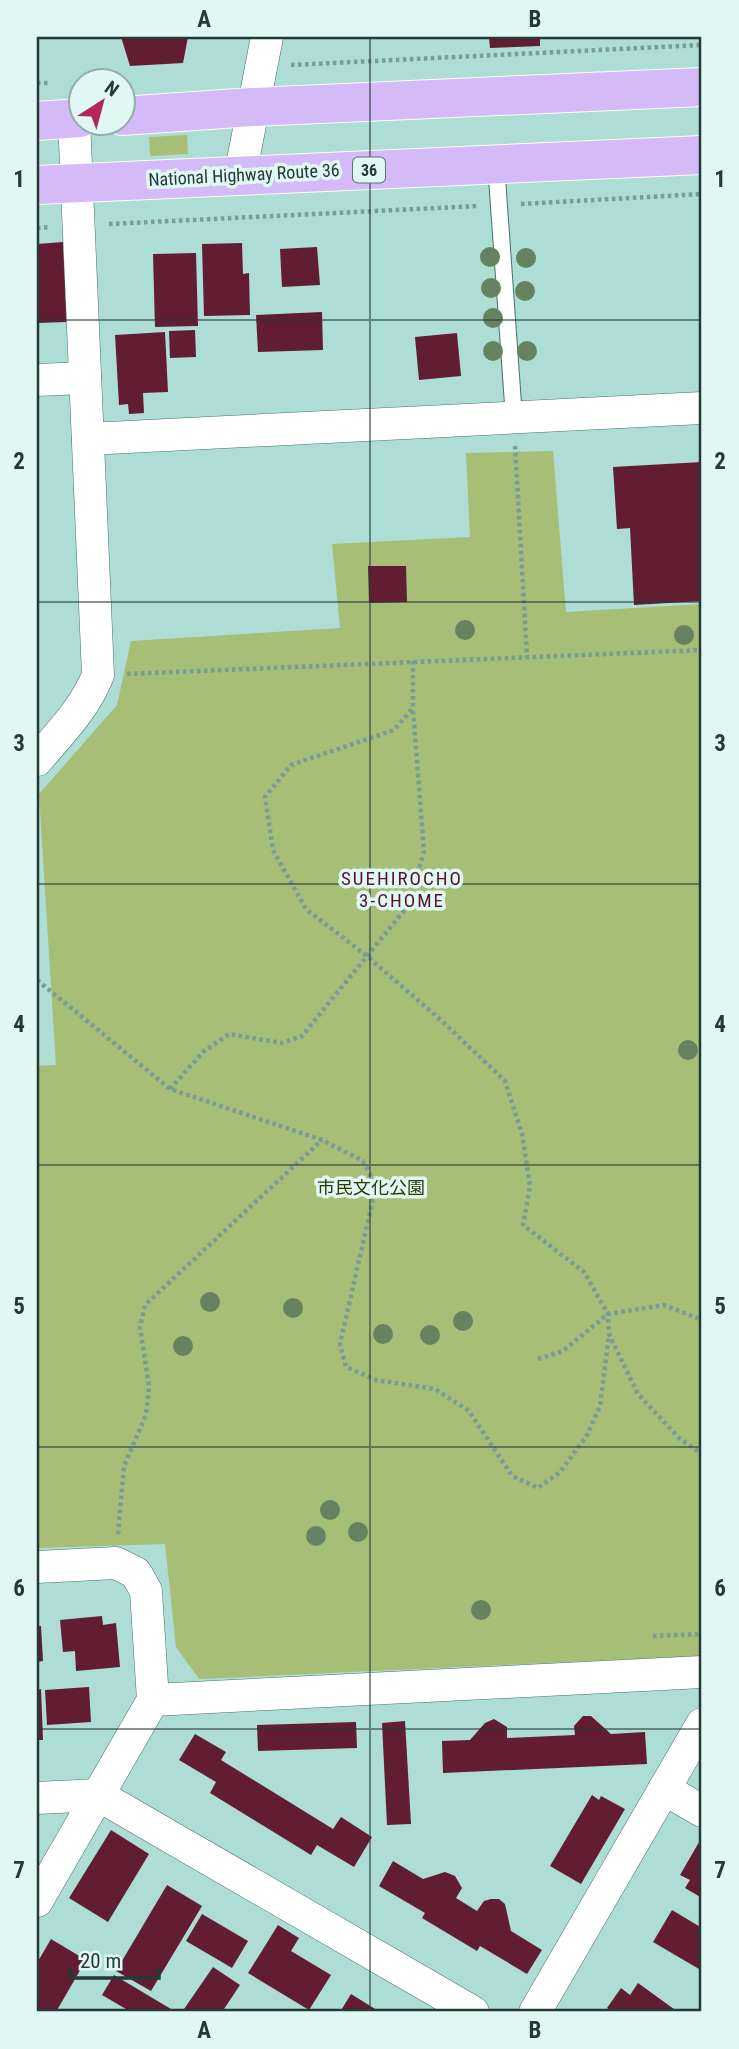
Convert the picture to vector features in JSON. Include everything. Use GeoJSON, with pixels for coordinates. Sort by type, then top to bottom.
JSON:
{"type":"FeatureCollection","features":[{"type":"Feature","properties":{"kind":"highway"},"geometry":{"type":"LineString","coordinates":[[136,115],[252,107],[702,87]]}},
{"type":"Feature","properties":{"kind":"highway","name":"National Highway Route 36"},"geometry":{"type":"LineString","coordinates":[[37,185],[702,155]]}},
{"type":"Feature","properties":{"kind":"street"},"geometry":{"type":"LineString","coordinates":[[240,176],[264,51]]}},
{"type":"Feature","properties":{"kind":"street"},"geometry":{"type":"LineString","coordinates":[[37,760],[77,713],[91,693],[98,675],[77,183],[64,119]]}},
{"type":"Feature","properties":{"kind":"street"},"geometry":{"type":"LineString","coordinates":[[37,380],[85,378]]}},
{"type":"Feature","properties":{"kind":"street"},"geometry":{"type":"LineString","coordinates":[[88,439],[702,408]]}},
{"type":"Feature","properties":{"kind":"street"},"geometry":{"type":"LineString","coordinates":[[37,1567],[116,1563],[136,1573],[146,1591],[153,1700],[37,1901]]}},
{"type":"Feature","properties":{"kind":"street"},"geometry":{"type":"LineString","coordinates":[[153,1700],[702,1672]]}},
{"type":"Feature","properties":{"kind":"street"},"geometry":{"type":"LineString","coordinates":[[535,2012],[702,1724]]}},
{"type":"Feature","properties":{"kind":"street"},"geometry":{"type":"LineString","coordinates":[[664,1789],[702,1811]]}},
{"type":"Feature","properties":{"kind":"street"},"geometry":{"type":"LineString","coordinates":[[37,1798],[98,1795],[473,2012]]}},
{"type":"Feature","properties":{"kind":"lane"},"geometry":{"type":"LineString","coordinates":[[495,164],[514,418]]}},
{"type":"Feature","properties":{"kind":"path"},"geometry":{"type":"LineString","coordinates":[[264,51],[702,45]]}},
{"type":"Feature","properties":{"kind":"path"},"geometry":{"type":"LineString","coordinates":[[37,228],[702,194]]}},
{"type":"Feature","properties":{"kind":"path"},"geometry":{"type":"LineString","coordinates":[[514,418],[527,656]]}},
{"type":"Feature","properties":{"kind":"path"},"geometry":{"type":"LineString","coordinates":[[98,675],[702,650]]}},
{"type":"Feature","properties":{"kind":"path"},"geometry":{"type":"LineString","coordinates":[[170,1089],[203,1052],[229,1034],[282,1043],[302,1036],[407,907],[424,852],[412,661]]}},
{"type":"Feature","properties":{"kind":"path"},"geometry":{"type":"LineString","coordinates":[[37,980],[170,1089],[322,1140],[363,1161],[376,1186],[340,1344],[346,1367],[376,1380],[435,1389],[469,1411],[512,1476],[538,1488],[560,1472],[587,1435],[600,1406],[609,1334],[608,1314],[583,1272],[523,1225],[530,1186],[522,1134],[505,1081],[443,1022],[368,957],[306,909],[273,850],[265,797],[291,765],[394,730],[413,708]]}},
{"type":"Feature","properties":{"kind":"path"},"geometry":{"type":"LineString","coordinates":[[116,1563],[124,1466],[146,1415],[149,1387],[139,1327],[145,1305],[322,1140]]}},
{"type":"Feature","properties":{"kind":"path"},"geometry":{"type":"LineString","coordinates":[[538,1359],[563,1350],[608,1314],[664,1305],[702,1320]]}},
{"type":"Feature","properties":{"kind":"path"},"geometry":{"type":"LineString","coordinates":[[609,1334],[638,1394],[679,1438],[702,1454]]}},
{"type":"Feature","properties":{"kind":"path"},"geometry":{"type":"LineString","coordinates":[[653,1636],[702,1634]]}},
{"type":"Feature","properties":{"kind":"green space"},"geometry":{"type":"Polygon","coordinates":[[[187,135],[188,154],[150,156],[149,137],[187,135]]]}},
{"type":"Feature","properties":{"kind":"green space","name":"市民文化公園"},"geometry":{"type":"Polygon","coordinates":[[[553,451],[566,612],[702,604],[702,1656],[199,1679],[176,1647],[165,1544],[37,1548],[37,1066],[56,1065],[39,794],[117,705],[131,641],[340,628],[332,544],[470,537],[466,453],[553,451]]]}},
{"type":"Feature","properties":{"kind":"building"},"geometry":{"type":"Polygon","coordinates":[[[121,37],[188,37],[183,63],[130,66],[121,37]]]}},
{"type":"Feature","properties":{"kind":"building"},"geometry":{"type":"Polygon","coordinates":[[[489,37],[540,37],[540,46],[490,48],[489,37]]]}},
{"type":"Feature","properties":{"kind":"building"},"geometry":{"type":"Polygon","coordinates":[[[63,242],[67,322],[37,323],[37,244],[63,242]]]}},
{"type":"Feature","properties":{"kind":"building"},"geometry":{"type":"Polygon","coordinates":[[[242,243],[243,274],[249,273],[250,315],[204,316],[202,244],[242,243]]]}},
{"type":"Feature","properties":{"kind":"building"},"geometry":{"type":"Polygon","coordinates":[[[317,247],[320,285],[282,287],[280,249],[317,247]]]}},
{"type":"Feature","properties":{"kind":"building"},"geometry":{"type":"Polygon","coordinates":[[[196,253],[198,326],[155,327],[153,254],[196,253]]]}},
{"type":"Feature","properties":{"kind":"building"},"geometry":{"type":"Polygon","coordinates":[[[322,312],[323,350],[258,352],[256,315],[322,312]]]}},
{"type":"Feature","properties":{"kind":"building"},"geometry":{"type":"Polygon","coordinates":[[[195,330],[196,357],[170,358],[169,331],[195,330]]]}},
{"type":"Feature","properties":{"kind":"building"},"geometry":{"type":"Polygon","coordinates":[[[165,332],[168,392],[143,393],[144,413],[129,414],[128,404],[119,405],[115,335],[165,332]]]}},
{"type":"Feature","properties":{"kind":"building"},"geometry":{"type":"Polygon","coordinates":[[[457,333],[461,376],[419,380],[415,337],[457,333]]]}},
{"type":"Feature","properties":{"kind":"building"},"geometry":{"type":"Polygon","coordinates":[[[702,462],[702,601],[634,605],[630,528],[617,529],[613,467],[702,462]]]}},
{"type":"Feature","properties":{"kind":"building"},"geometry":{"type":"Polygon","coordinates":[[[368,566],[406,566],[407,602],[369,603],[368,566]]]}},
{"type":"Feature","properties":{"kind":"building"},"geometry":{"type":"Polygon","coordinates":[[[102,1616],[103,1625],[116,1623],[120,1667],[76,1671],[75,1651],[63,1652],[60,1620],[102,1616]]]}},
{"type":"Feature","properties":{"kind":"building"},"geometry":{"type":"Polygon","coordinates":[[[37,1626],[41,1626],[43,1661],[37,1662],[37,1626]]]}},
{"type":"Feature","properties":{"kind":"building"},"geometry":{"type":"Polygon","coordinates":[[[89,1687],[91,1722],[47,1725],[45,1690],[89,1687]]]}},
{"type":"Feature","properties":{"kind":"building"},"geometry":{"type":"Polygon","coordinates":[[[41,1689],[43,1740],[37,1740],[37,1690],[41,1689]]]}},
{"type":"Feature","properties":{"kind":"building"},"geometry":{"type":"Polygon","coordinates":[[[583,1716],[591,1716],[611,1734],[645,1732],[647,1764],[443,1773],[442,1741],[470,1740],[485,1723],[494,1719],[507,1727],[507,1738],[575,1735],[574,1726],[583,1716]]]}},
{"type":"Feature","properties":{"kind":"building"},"geometry":{"type":"Polygon","coordinates":[[[405,1721],[411,1824],[387,1825],[382,1723],[405,1721]]]}},
{"type":"Feature","properties":{"kind":"building"},"geometry":{"type":"Polygon","coordinates":[[[356,1722],[357,1748],[258,1751],[257,1725],[356,1722]]]}},
{"type":"Feature","properties":{"kind":"building"},"geometry":{"type":"Polygon","coordinates":[[[195,1734],[226,1752],[221,1760],[333,1829],[341,1817],[372,1837],[354,1867],[317,1845],[311,1855],[210,1793],[216,1782],[179,1760],[195,1734]]]}},
{"type":"Feature","properties":{"kind":"building"},"geometry":{"type":"Polygon","coordinates":[[[592,1795],[599,1800],[601,1796],[625,1809],[581,1884],[550,1866],[592,1795]]]}},
{"type":"Feature","properties":{"kind":"building"},"geometry":{"type":"Polygon","coordinates":[[[111,1830],[149,1854],[108,1922],[69,1898],[111,1830]]]}},
{"type":"Feature","properties":{"kind":"building"},"geometry":{"type":"Polygon","coordinates":[[[702,1837],[702,1898],[685,1888],[690,1880],[680,1875],[702,1837]]]}},
{"type":"Feature","properties":{"kind":"building"},"geometry":{"type":"Polygon","coordinates":[[[393,1861],[423,1879],[445,1872],[455,1876],[462,1888],[456,1898],[477,1911],[484,1901],[491,1899],[499,1899],[505,1904],[511,1931],[542,1950],[527,1974],[480,1946],[477,1951],[422,1918],[425,1913],[379,1886],[393,1861]]]}},
{"type":"Feature","properties":{"kind":"building"},"geometry":{"type":"Polygon","coordinates":[[[167,1885],[202,1906],[151,1991],[116,1971],[167,1885]]]}},
{"type":"Feature","properties":{"kind":"building"},"geometry":{"type":"Polygon","coordinates":[[[672,1910],[702,1928],[702,1964],[699,1969],[653,1942],[672,1910]]]}},
{"type":"Feature","properties":{"kind":"building"},"geometry":{"type":"Polygon","coordinates":[[[202,1914],[248,1941],[232,1968],[186,1941],[202,1914]]]}},
{"type":"Feature","properties":{"kind":"building"},"geometry":{"type":"Polygon","coordinates":[[[278,1925],[299,1938],[291,1951],[331,1975],[309,2010],[248,1973],[278,1925]]]}},
{"type":"Feature","properties":{"kind":"building"},"geometry":{"type":"Polygon","coordinates":[[[51,1939],[86,1960],[56,2012],[37,2012],[37,1963],[51,1939]]]}},
{"type":"Feature","properties":{"kind":"building"},"geometry":{"type":"Polygon","coordinates":[[[213,1967],[240,1985],[222,2012],[182,2012],[213,1967]]]}},
{"type":"Feature","properties":{"kind":"building"},"geometry":{"type":"Polygon","coordinates":[[[114,1975],[176,2012],[131,2012],[102,1995],[114,1975]]]}},
{"type":"Feature","properties":{"kind":"building"},"geometry":{"type":"Polygon","coordinates":[[[638,1983],[678,2012],[613,2012],[607,2008],[621,1988],[630,1995],[638,1983]]]}},
{"type":"Feature","properties":{"kind":"building"},"geometry":{"type":"Polygon","coordinates":[[[351,1994],[380,2012],[340,2012],[351,1994]]]}},
{"type":"Feature","properties":{"kind":"district","name":"SUEHIROCHO 3-CHOME"},"geometry":{"type":"Point","coordinates":[402,889]}}]}
